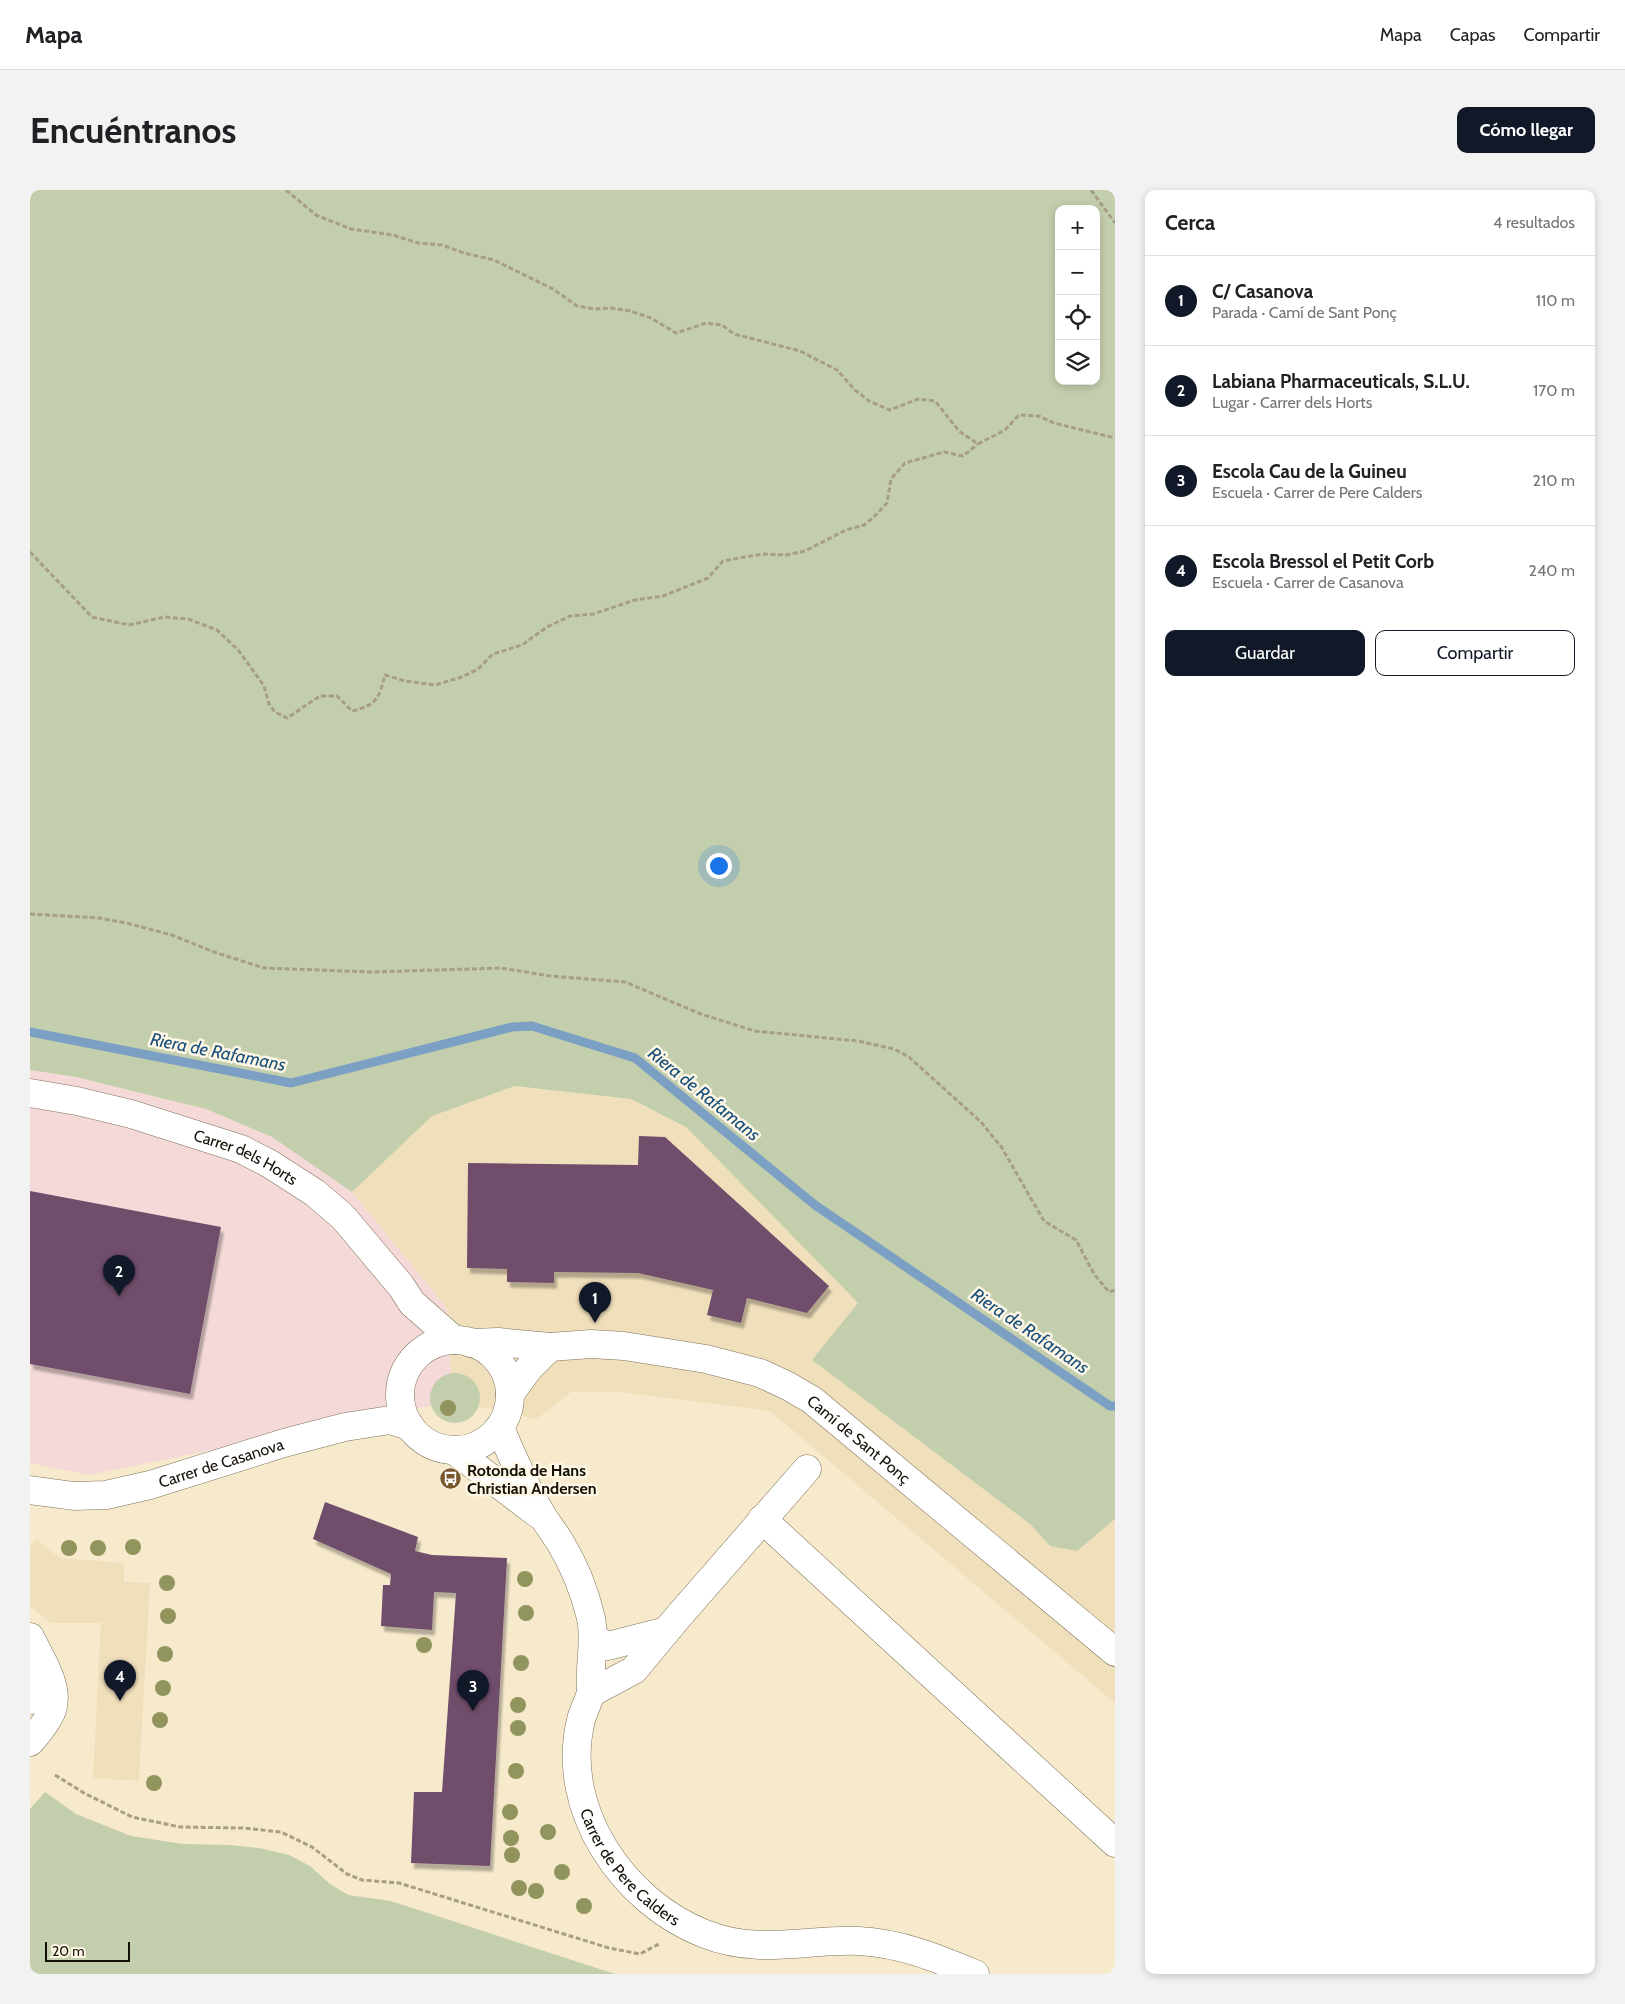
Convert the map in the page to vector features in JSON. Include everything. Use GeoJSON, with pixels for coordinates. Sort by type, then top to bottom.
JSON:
{"type":"FeatureCollection","features":[{"type":"Feature","properties":{"kind":"street","name":"Carrer dels Horts"},"geometry":{"type":"LineString","coordinates":[[30,1092],[131,1114],[240,1149],[270,1164],[315,1193],[343,1217],[401,1286],[412,1303],[463,1342]]}},
{"type":"Feature","properties":{"kind":"street"},"geometry":{"type":"LineString","coordinates":[[411,1362],[412,1303]]}},
{"type":"Feature","properties":{"kind":"street"},"geometry":{"type":"LineString","coordinates":[[463,1342],[486,1350],[499,1361],[507,1377],[510,1394],[508,1412],[500,1428],[488,1441],[472,1448],[455,1451],[437,1448],[422,1440],[410,1426],[402,1410],[400,1393],[403,1377],[411,1362],[423,1349],[438,1341],[498,1342],[550,1347]]}},
{"type":"Feature","properties":{"kind":"street","name":"Camí de Sant Ponç"},"geometry":{"type":"LineString","coordinates":[[550,1347],[591,1344],[697,1358],[760,1373],[788,1386],[820,1406],[1115,1652]]}},
{"type":"Feature","properties":{"kind":"street"},"geometry":{"type":"LineString","coordinates":[[510,1394],[529,1368],[550,1347]]}},
{"type":"Feature","properties":{"kind":"street","name":"Carrer de Casanova"},"geometry":{"type":"LineString","coordinates":[[30,1490],[74,1496],[106,1495],[150,1485],[284,1443],[345,1427],[390,1420],[410,1426]]}},
{"type":"Feature","properties":{"kind":"street","name":"Carrer de Pere Calders"},"geometry":{"type":"LineString","coordinates":[[500,1428],[520,1474],[572,1563],[590,1618],[594,1639],[591,1693],[580,1720],[577,1759],[579,1786],[584,1808],[593,1829],[613,1862],[629,1882],[657,1907],[690,1928],[724,1940],[764,1946],[840,1942],[879,1944],[913,1950],[975,1974]]}},
{"type":"Feature","properties":{"kind":"street","name":"Carrer de Pere Calders"},"geometry":{"type":"LineString","coordinates":[[455,1451],[544,1517]]}},
{"type":"Feature","properties":{"kind":"street"},"geometry":{"type":"LineString","coordinates":[[591,1693],[634,1670],[807,1469]]}},
{"type":"Feature","properties":{"kind":"street"},"geometry":{"type":"LineString","coordinates":[[762,1519],[1115,1843]]}},
{"type":"Feature","properties":{"kind":"street"},"geometry":{"type":"LineString","coordinates":[[594,1639],[608,1646],[666,1631]]}},
{"type":"Feature","properties":{"kind":"street"},"geometry":{"type":"LineString","coordinates":[[30,1637],[52,1683],[54,1697],[52,1710],[30,1742]]}},
{"type":"Feature","properties":{"kind":"street"},"geometry":{"type":"LineString","coordinates":[[30,1700],[42,1687],[44,1665]]}},
{"type":"Feature","properties":{"kind":"path"},"geometry":{"type":"LineString","coordinates":[[286,190],[316,215],[351,229],[393,236],[418,243],[442,245],[464,253],[494,260],[553,289],[577,306],[630,311],[651,318],[676,333],[706,323],[722,325],[734,334],[800,351],[837,370],[855,390],[870,401],[890,410],[918,399],[935,401],[959,431],[978,444]]}},
{"type":"Feature","properties":{"kind":"path"},"geometry":{"type":"LineString","coordinates":[[1091,190],[1115,223]]}},
{"type":"Feature","properties":{"kind":"path"},"geometry":{"type":"LineString","coordinates":[[30,552],[92,617],[129,625],[164,617],[188,620],[218,630],[239,651],[264,686],[269,704],[275,712],[287,718],[320,696],[337,696],[352,711],[365,708],[379,697],[385,675],[405,681],[435,685],[462,677],[478,669],[494,654],[522,645],[547,626],[570,616],[593,614],[635,600],[663,596],[708,578],[723,561],[764,554],[786,555],[805,551],[846,530],[864,525],[873,518],[887,503],[891,479],[905,463],[944,452],[963,456],[978,444],[1005,430],[1019,415],[1039,416],[1054,423],[1115,438]]}},
{"type":"Feature","properties":{"kind":"path"},"geometry":{"type":"LineString","coordinates":[[30,914],[99,918],[126,923],[172,935],[214,952],[264,968],[372,972],[501,968],[550,976],[625,982],[701,1014],[755,1031],[858,1041],[894,1049],[909,1057],[981,1122],[1002,1148],[1044,1220],[1076,1240],[1094,1274],[1109,1292],[1115,1290]]}},
{"type":"Feature","properties":{"kind":"path"},"geometry":{"type":"LineString","coordinates":[[55,1775],[84,1793],[132,1817],[180,1827],[243,1828],[281,1832],[312,1847],[347,1874],[362,1880],[399,1883],[609,1948],[640,1954],[690,1928]]}},
{"type":"Feature","properties":{"kind":"shaded area"},"geometry":{"type":"Polygon","coordinates":[[[30,1070],[76,1077],[206,1109],[272,1137],[352,1192],[447,1308],[453,1401],[89,1475],[30,1463],[30,1070]]]}},
{"type":"Feature","properties":{"kind":"shaded area"},"geometry":{"type":"Polygon","coordinates":[[[515,1086],[631,1099],[686,1127],[858,1303],[812,1360],[1030,1524],[1050,1546],[1077,1551],[1115,1519],[1115,1703],[770,1411],[619,1392],[571,1392],[537,1419],[453,1401],[447,1308],[352,1192],[432,1116],[515,1086]]]}},
{"type":"Feature","properties":{"kind":"shaded area"},"geometry":{"type":"Polygon","coordinates":[[[36,1539],[60,1558],[124,1563],[124,1582],[150,1583],[139,1781],[93,1778],[101,1623],[51,1623],[30,1606],[30,1547],[36,1539]]]}},
{"type":"Feature","properties":{"kind":"green space"},"geometry":{"type":"Polygon","coordinates":[[[30,190],[1115,190],[1115,1519],[1077,1551],[1050,1546],[1030,1524],[812,1360],[858,1303],[686,1127],[631,1099],[515,1086],[432,1116],[352,1192],[272,1137],[206,1109],[76,1077],[30,1070],[30,190]]]}},
{"type":"Feature","properties":{"kind":"green space","name":"Rotonda de Hans Christian Andersen"},"geometry":{"type":"Polygon","coordinates":[[[450,1373],[460,1373],[473,1380],[480,1393],[480,1403],[473,1416],[460,1423],[450,1423],[441,1419],[434,1412],[430,1403],[430,1393],[434,1384],[441,1377],[450,1373]]]}},
{"type":"Feature","properties":{"kind":"green space"},"geometry":{"type":"Polygon","coordinates":[[[45,1792],[76,1814],[131,1836],[183,1844],[259,1848],[289,1855],[310,1866],[330,1884],[348,1895],[391,1901],[615,1974],[30,1974],[30,1809],[45,1792]]]}},
{"type":"Feature","properties":{"kind":"building"},"geometry":{"type":"Polygon","coordinates":[[[639,1136],[665,1137],[829,1286],[807,1313],[747,1298],[741,1323],[707,1315],[713,1290],[638,1273],[554,1272],[554,1283],[507,1282],[507,1269],[467,1268],[468,1163],[638,1165],[639,1136]]]}},
{"type":"Feature","properties":{"kind":"building"},"geometry":{"type":"Polygon","coordinates":[[[30,1191],[221,1227],[190,1394],[30,1364],[30,1191]]]}},
{"type":"Feature","properties":{"kind":"building"},"geometry":{"type":"Polygon","coordinates":[[[325,1502],[418,1537],[415,1551],[432,1555],[507,1558],[490,1866],[411,1863],[414,1792],[442,1792],[456,1593],[434,1592],[432,1630],[381,1626],[383,1585],[390,1585],[391,1574],[313,1539],[325,1502]]]}},
{"type":"Feature","properties":{"kind":"waterway","name":"Riera de Rafamans"},"geometry":{"type":"LineString","coordinates":[[30,1032],[291,1083],[512,1027],[532,1026],[635,1058],[815,1205],[1110,1406],[1115,1406]]}},
{"type":"Feature","properties":{"kind":"place","name":"Labiana Pharmaceuticals, S.L.U."},"geometry":{"type":"Point","coordinates":[119,1296]}},
{"type":"Feature","properties":{"kind":"place","name":"C/ Casanova"},"geometry":{"type":"Point","coordinates":[595,1323]}},
{"type":"Feature","properties":{"kind":"place","name":"Rotonda de Hans Christian Andersen"},"geometry":{"type":"Point","coordinates":[451,1479]}},
{"type":"Feature","properties":{"kind":"place","name":"Escola Bressol el Petit Corb"},"geometry":{"type":"Point","coordinates":[120,1701]}},
{"type":"Feature","properties":{"kind":"place","name":"Escola Cau de la Guineu"},"geometry":{"type":"Point","coordinates":[473,1711]}}]}
